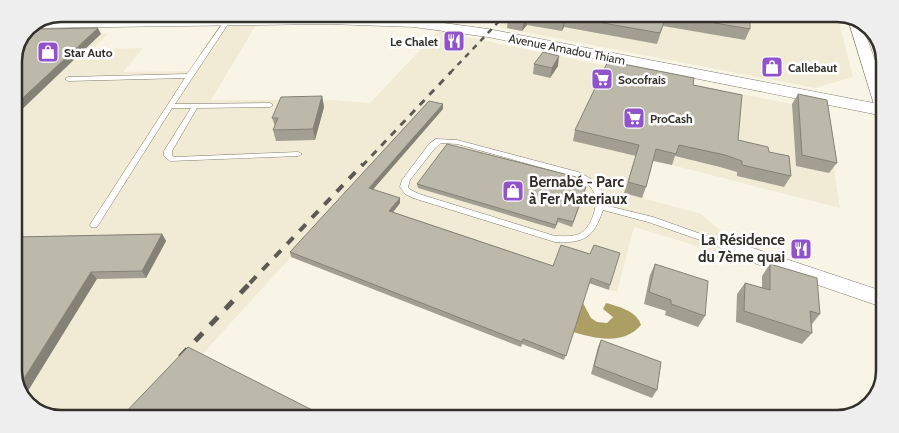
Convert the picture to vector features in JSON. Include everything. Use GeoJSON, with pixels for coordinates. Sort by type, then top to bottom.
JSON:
{"type":"FeatureCollection","features":[{"type":"Feature","properties":{"kind":"main road","name":"Avenue Amadou Thiam"},"geometry":{"type":"LineString","coordinates":[[402,22],[443,26],[876,109]]}},
{"type":"Feature","properties":{"kind":"street"},"geometry":{"type":"LineString","coordinates":[[857,28],[876,86]]}},
{"type":"Feature","properties":{"kind":"street"},"geometry":{"type":"LineString","coordinates":[[729,247],[876,298]]}},
{"type":"Feature","properties":{"kind":"lane"},"geometry":{"type":"LineString","coordinates":[[94,225],[189,76],[226,22]]}},
{"type":"Feature","properties":{"kind":"lane"},"geometry":{"type":"LineString","coordinates":[[68,79],[189,76]]}},
{"type":"Feature","properties":{"kind":"lane"},"geometry":{"type":"LineString","coordinates":[[170,106],[270,105]]}},
{"type":"Feature","properties":{"kind":"lane"},"geometry":{"type":"LineString","coordinates":[[195,106],[168,151],[168,156],[173,159],[298,154]]}},
{"type":"Feature","properties":{"kind":"lane"},"geometry":{"type":"LineString","coordinates":[[439,141],[445,141],[575,174],[592,182],[600,197],[601,207],[589,231],[583,236],[565,240],[555,239],[416,196],[408,192],[404,187],[406,180],[432,146],[439,141]]}},
{"type":"Feature","properties":{"kind":"lane"},"geometry":{"type":"LineString","coordinates":[[601,207],[650,219],[729,247]]}},
{"type":"Feature","properties":{"kind":"shaded area"},"geometry":{"type":"Polygon","coordinates":[[[503,22],[838,22],[853,77],[815,88],[498,27],[503,22]]]}},
{"type":"Feature","properties":{"kind":"shaded area"},"geometry":{"type":"Polygon","coordinates":[[[256,25],[211,100],[334,100],[370,103],[438,31],[825,111],[840,208],[652,160],[643,198],[701,214],[727,236],[729,247],[723,260],[694,245],[634,227],[617,292],[552,271],[521,347],[291,257],[197,360],[293,410],[54,410],[46,408],[29,393],[23,374],[23,59],[25,46],[33,35],[108,34],[93,49],[143,48],[123,72],[188,71],[219,26],[256,25]]]}},
{"type":"Feature","properties":{"kind":"shaded area"},"geometry":{"type":"Polygon","coordinates":[[[583,303],[591,318],[597,322],[607,323],[613,317],[603,309],[606,303],[632,313],[641,325],[626,336],[609,339],[573,332],[583,303]]]}},
{"type":"Feature","properties":{"kind":"building"},"geometry":{"type":"Polygon","coordinates":[[[597,22],[664,22],[660,33],[597,22]]]}},
{"type":"Feature","properties":{"kind":"building"},"geometry":{"type":"Polygon","coordinates":[[[709,22],[750,22],[750,29],[709,22]]]}},
{"type":"Feature","properties":{"kind":"building"},"geometry":{"type":"Polygon","coordinates":[[[98,28],[23,98],[25,46],[40,29],[98,28]]]}},
{"type":"Feature","properties":{"kind":"building"},"geometry":{"type":"Polygon","coordinates":[[[543,52],[559,56],[552,68],[534,64],[543,52]]]}},
{"type":"Feature","properties":{"kind":"building"},"geometry":{"type":"Polygon","coordinates":[[[608,61],[694,78],[693,85],[742,95],[738,140],[768,147],[769,152],[789,156],[791,176],[742,165],[742,161],[725,155],[679,145],[676,154],[656,149],[646,187],[628,182],[639,145],[575,130],[608,61]]]}},
{"type":"Feature","properties":{"kind":"building"},"geometry":{"type":"Polygon","coordinates":[[[798,94],[827,100],[837,163],[802,155],[798,94]]]}},
{"type":"Feature","properties":{"kind":"building"},"geometry":{"type":"Polygon","coordinates":[[[322,96],[313,129],[273,130],[278,118],[272,118],[281,97],[322,96]]]}},
{"type":"Feature","properties":{"kind":"building"},"geometry":{"type":"Polygon","coordinates":[[[429,101],[443,104],[369,188],[400,198],[389,211],[553,266],[561,245],[590,254],[594,245],[620,253],[610,285],[591,278],[566,356],[523,339],[522,342],[290,252],[429,101]]]}},
{"type":"Feature","properties":{"kind":"building"},"geometry":{"type":"Polygon","coordinates":[[[447,144],[580,178],[577,185],[586,187],[573,222],[558,218],[556,225],[417,184],[447,144]]]}},
{"type":"Feature","properties":{"kind":"building"},"geometry":{"type":"Polygon","coordinates":[[[162,234],[142,271],[91,272],[24,379],[23,374],[23,237],[162,234]]]}},
{"type":"Feature","properties":{"kind":"building"},"geometry":{"type":"Polygon","coordinates":[[[655,264],[708,281],[705,316],[671,304],[671,300],[649,292],[655,264]]]}},
{"type":"Feature","properties":{"kind":"building"},"geometry":{"type":"Polygon","coordinates":[[[770,264],[817,278],[820,314],[810,311],[812,333],[744,311],[745,283],[770,290],[770,264]]]}},
{"type":"Feature","properties":{"kind":"building"},"geometry":{"type":"Polygon","coordinates":[[[601,340],[661,362],[657,390],[594,366],[601,340]]]}},
{"type":"Feature","properties":{"kind":"building"},"geometry":{"type":"Polygon","coordinates":[[[188,347],[312,410],[128,410],[188,347]]]}},
{"type":"Feature","properties":{"kind":"railway"},"geometry":{"type":"LineString","coordinates":[[450,73],[498,22]]}},
{"type":"Feature","properties":{"kind":"railway"},"geometry":{"type":"LineString","coordinates":[[362,166],[451,72]]}},
{"type":"Feature","properties":{"kind":"railway"},"geometry":{"type":"LineString","coordinates":[[250,283],[363,164]]}},
{"type":"Feature","properties":{"kind":"railway"},"geometry":{"type":"LineString","coordinates":[[180,357],[251,282]]}},
{"type":"Feature","properties":{"kind":"place","name":"Le Chalet"},"geometry":{"type":"Point","coordinates":[454,41]}},
{"type":"Feature","properties":{"kind":"place","name":"Star Auto"},"geometry":{"type":"Point","coordinates":[48,52]}},
{"type":"Feature","properties":{"kind":"place","name":"Callebaut"},"geometry":{"type":"Point","coordinates":[772,67]}},
{"type":"Feature","properties":{"kind":"place","name":"Socofrais"},"geometry":{"type":"Point","coordinates":[602,79]}},
{"type":"Feature","properties":{"kind":"place","name":"ProCash"},"geometry":{"type":"Point","coordinates":[634,118]}},
{"type":"Feature","properties":{"kind":"place","name":"Bernabé - Parc à Fer Materiaux"},"geometry":{"type":"Point","coordinates":[513,191]}},
{"type":"Feature","properties":{"kind":"place","name":"La Résidence du 7ème quai"},"geometry":{"type":"Point","coordinates":[801,249]}}]}
